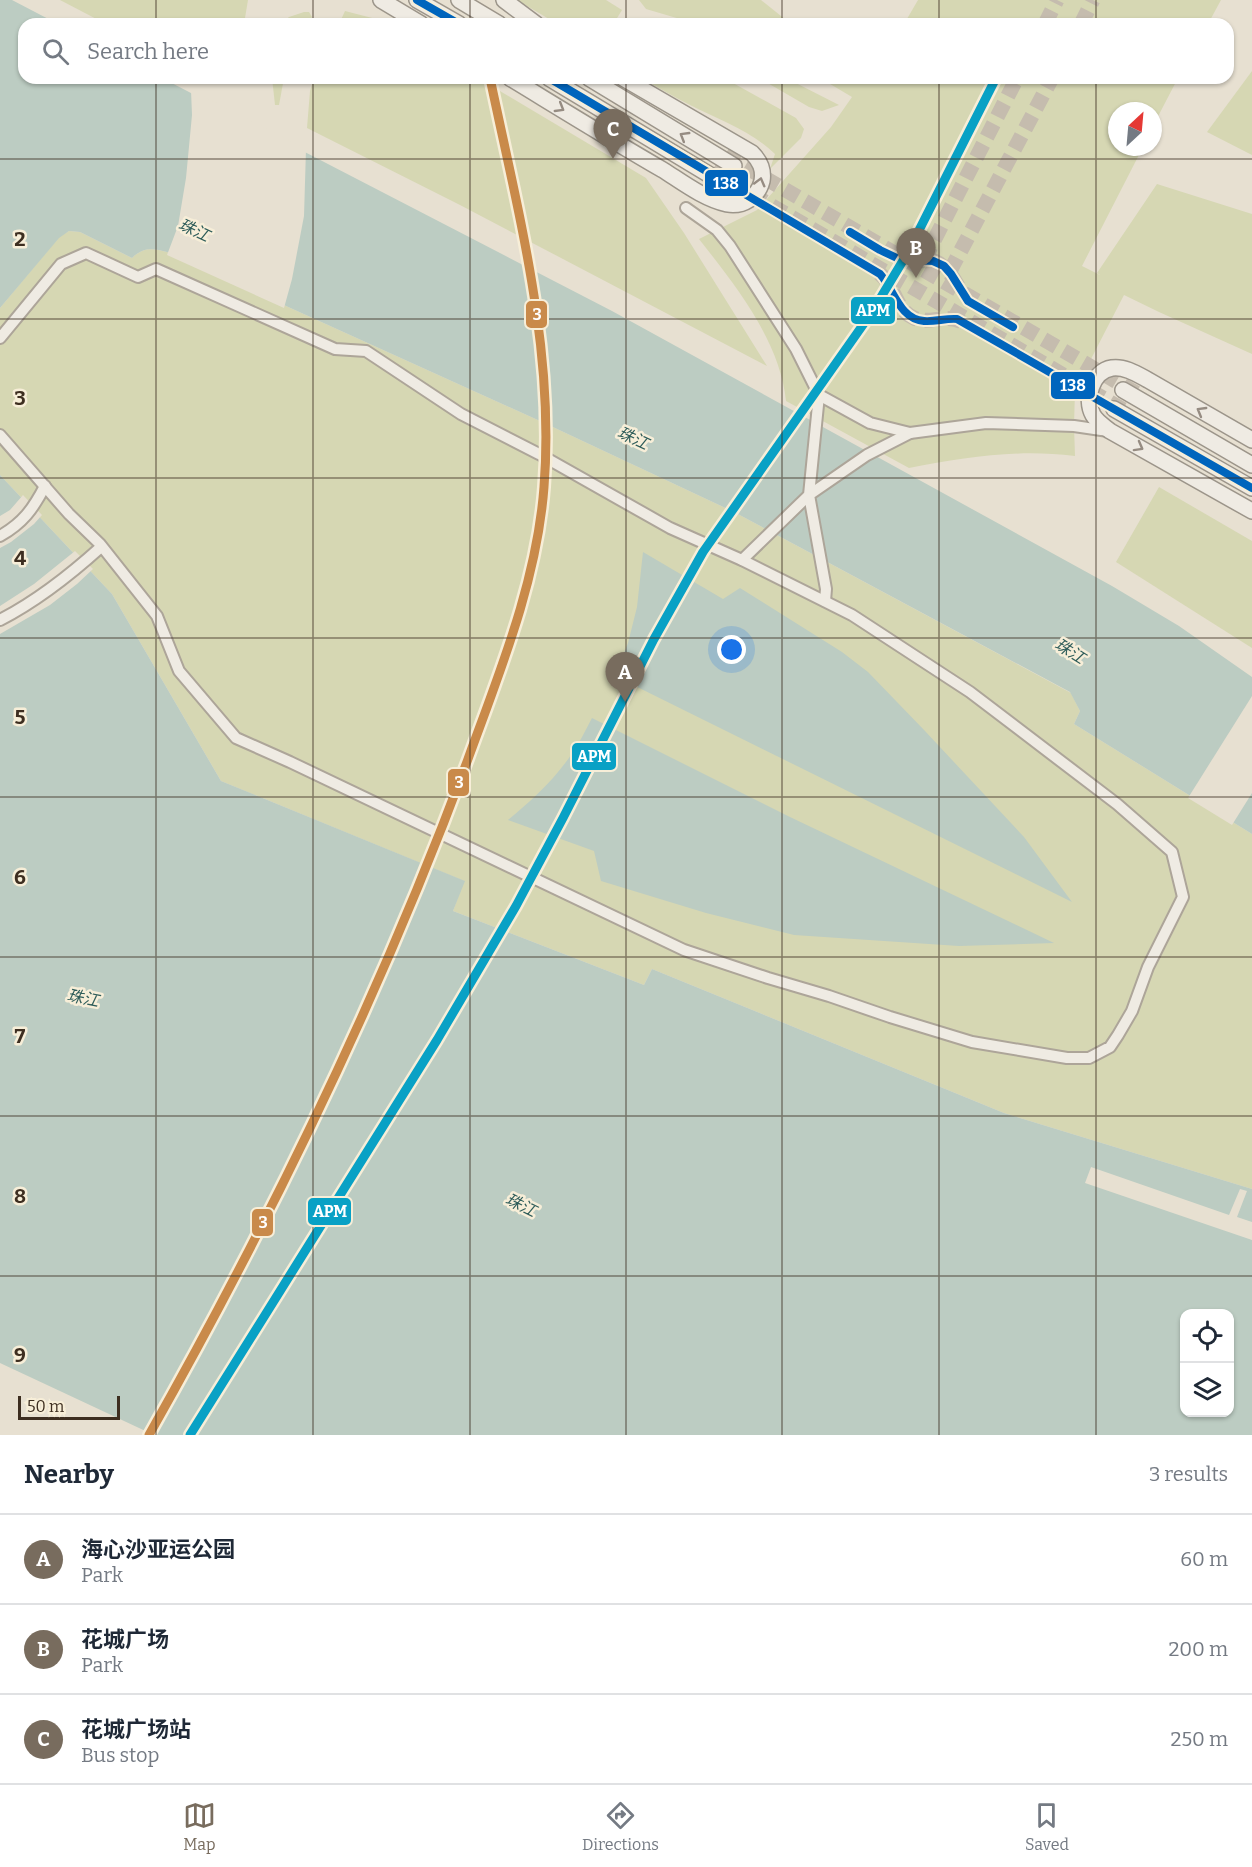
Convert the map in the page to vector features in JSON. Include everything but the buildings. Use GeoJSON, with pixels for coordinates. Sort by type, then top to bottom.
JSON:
{"type":"FeatureCollection","features":[{"type":"Feature","properties":{"kind":"main road"},"geometry":{"type":"LineString","coordinates":[[417,0],[448,18]]}},
{"type":"Feature","properties":{"kind":"main road"},"geometry":{"type":"LineString","coordinates":[[459,0],[489,18]]}},
{"type":"Feature","properties":{"kind":"main road"},"geometry":{"type":"LineString","coordinates":[[504,0],[528,18]]}},
{"type":"Feature","properties":{"kind":"main road"},"geometry":{"type":"LineString","coordinates":[[385,2],[411,18]]}},
{"type":"Feature","properties":{"kind":"main road"},"geometry":{"type":"LineString","coordinates":[[520,84],[717,200],[726,204],[743,203],[756,193],[761,185],[762,168],[759,160],[752,153],[633,84]]}},
{"type":"Feature","properties":{"kind":"main road"},"geometry":{"type":"LineString","coordinates":[[559,84],[723,183]]}},
{"type":"Feature","properties":{"kind":"main road"},"geometry":{"type":"LineString","coordinates":[[598,84],[734,166]]}},
{"type":"Feature","properties":{"kind":"main road"},"geometry":{"type":"LineString","coordinates":[[1252,440],[1141,376],[1120,368],[1110,368],[1094,380],[1089,404],[1098,421],[1110,431],[1252,511]]}},
{"type":"Feature","properties":{"kind":"main road"},"geometry":{"type":"LineString","coordinates":[[1124,390],[1252,465]]}},
{"type":"Feature","properties":{"kind":"main road"},"geometry":{"type":"LineString","coordinates":[[1114,409],[1252,488]]}},
{"type":"Feature","properties":{"kind":"street"},"geometry":{"type":"LineString","coordinates":[[686,208],[717,230],[730,246],[796,349],[819,394],[809,495],[826,589],[825,601]]}},
{"type":"Feature","properties":{"kind":"street"},"geometry":{"type":"LineString","coordinates":[[0,338],[61,264],[86,254],[138,277],[156,269],[335,349],[366,351],[461,414],[539,454],[670,528],[745,556],[852,615],[970,692],[1117,804],[1172,852],[1183,897],[1148,967],[1132,1011],[1110,1047],[1089,1058],[1067,1058],[972,1042],[684,950],[236,738],[179,671],[157,616],[101,546],[0,435]]}},
{"type":"Feature","properties":{"kind":"street"},"geometry":{"type":"LineString","coordinates":[[819,394],[870,423],[910,433]]}},
{"type":"Feature","properties":{"kind":"street"},"geometry":{"type":"LineString","coordinates":[[745,556],[809,495],[877,450],[910,433],[986,423],[1074,426],[1110,431]]}},
{"type":"Feature","properties":{"kind":"street"},"geometry":{"type":"LineString","coordinates":[[0,536],[15,526],[34,507],[45,486]]}},
{"type":"Feature","properties":{"kind":"street"},"geometry":{"type":"LineString","coordinates":[[0,621],[42,594],[86,561],[101,546]]}},
{"type":"Feature","properties":{"kind":"green space"},"geometry":{"type":"Polygon","coordinates":[[[60,0],[248,0],[245,18],[94,18],[60,0]]]}},
{"type":"Feature","properties":{"kind":"green space"},"geometry":{"type":"Polygon","coordinates":[[[517,0],[606,0],[622,10],[617,18],[547,18],[517,0]]]}},
{"type":"Feature","properties":{"kind":"green space"},"geometry":{"type":"Polygon","coordinates":[[[639,0],[761,0],[784,18],[677,18],[646,9],[639,0]]]}},
{"type":"Feature","properties":{"kind":"green space"},"geometry":{"type":"Polygon","coordinates":[[[918,0],[1221,0],[1211,18],[908,18],[918,0]]]}},
{"type":"Feature","properties":{"kind":"green space"},"geometry":{"type":"Polygon","coordinates":[[[345,11],[372,18],[342,18],[345,11]]]}},
{"type":"Feature","properties":{"kind":"green space"},"geometry":{"type":"Polygon","coordinates":[[[309,12],[312,17],[288,18],[309,12]]]}},
{"type":"Feature","properties":{"kind":"green space"},"geometry":{"type":"Polygon","coordinates":[[[1252,71],[1252,155],[1207,132],[1252,71]]]}},
{"type":"Feature","properties":{"kind":"green space"},"geometry":{"type":"Polygon","coordinates":[[[273,84],[283,84],[279,105],[275,105],[273,84]]]}},
{"type":"Feature","properties":{"kind":"green space"},"geometry":{"type":"Polygon","coordinates":[[[312,84],[488,84],[646,178],[684,233],[767,366],[460,205],[307,128],[312,84]]]}},
{"type":"Feature","properties":{"kind":"green space"},"geometry":{"type":"Polygon","coordinates":[[[652,84],[735,84],[796,118],[804,129],[801,138],[770,169],[775,154],[766,146],[735,127],[652,84]]]}},
{"type":"Feature","properties":{"kind":"green space"},"geometry":{"type":"Polygon","coordinates":[[[769,84],[798,84],[839,105],[822,111],[809,107],[769,84]]]}},
{"type":"Feature","properties":{"kind":"green space"},"geometry":{"type":"Polygon","coordinates":[[[830,84],[1175,84],[1162,109],[1162,102],[1108,102],[1108,156],[1138,156],[1082,266],[1100,275],[1097,273],[1157,184],[1252,214],[1252,354],[1124,295],[1075,390],[1075,456],[1033,453],[992,455],[909,468],[786,401],[782,379],[766,336],[741,295],[699,239],[757,210],[831,127],[852,97],[830,84]]]}},
{"type":"Feature","properties":{"kind":"green space"},"geometry":{"type":"Polygon","coordinates":[[[69,231],[80,232],[132,258],[148,249],[167,252],[540,421],[734,512],[1071,693],[1080,711],[1074,724],[1252,834],[1252,1189],[1004,1113],[652,969],[644,985],[453,911],[464,881],[221,781],[112,594],[0,475],[0,308],[59,237],[69,231]]]}},
{"type":"Feature","properties":{"kind":"green space"},"geometry":{"type":"Polygon","coordinates":[[[1159,487],[1252,541],[1252,648],[1116,562],[1159,487]]]}},
{"type":"Feature","properties":{"kind":"water","name":"珠江"},"geometry":{"type":"Polygon","coordinates":[[[0,0],[12,0],[46,18],[18,18],[18,84],[174,84],[612,311],[1112,586],[1179,626],[1252,677],[1252,834],[1074,724],[1080,711],[1070,692],[734,512],[540,421],[167,252],[148,249],[132,258],[80,232],[69,231],[59,238],[0,308],[0,0]]]}},
{"type":"Feature","properties":{"kind":"water","name":"珠江"},"geometry":{"type":"Polygon","coordinates":[[[0,475],[112,594],[221,781],[465,881],[453,911],[644,985],[652,969],[1004,1113],[1252,1189],[1252,1435],[154,1435],[0,1363],[0,475]]]}},
{"type":"Feature","properties":{"kind":"water"},"geometry":{"type":"Polygon","coordinates":[[[643,552],[723,599],[740,588],[842,652],[868,672],[1024,837],[1072,902],[615,676],[628,643],[637,607],[643,552]]]}},
{"type":"Feature","properties":{"kind":"water"},"geometry":{"type":"Polygon","coordinates":[[[592,718],[790,817],[1054,943],[959,946],[794,935],[706,913],[601,881],[594,851],[508,820],[534,798],[557,773],[574,751],[592,718]]]}},
{"type":"Feature","properties":{"kind":"pier"},"geometry":{"type":"Polygon","coordinates":[[[191,90],[306,149],[304,216],[284,308],[167,255],[178,226],[186,178],[192,115],[191,90]]]}},
{"type":"Feature","properties":{"kind":"pier"},"geometry":{"type":"Polygon","coordinates":[[[23,495],[42,515],[34,524],[0,548],[0,516],[10,510],[23,495]]]}},
{"type":"Feature","properties":{"kind":"pier"},"geometry":{"type":"Polygon","coordinates":[[[75,551],[93,569],[50,605],[0,634],[0,606],[34,584],[75,551]]]}},
{"type":"Feature","properties":{"kind":"pier"},"geometry":{"type":"Polygon","coordinates":[[[1252,696],[1252,793],[1232,825],[1188,798],[1252,696]]]}},
{"type":"Feature","properties":{"kind":"pier"},"geometry":{"type":"Polygon","coordinates":[[[1091,1167],[1229,1215],[1240,1189],[1247,1191],[1237,1217],[1252,1222],[1252,1240],[1085,1183],[1091,1167]]]}},
{"type":"Feature","properties":{"kind":"tunnel"},"geometry":{"type":"LineString","coordinates":[[1048,18],[1057,0]]}},
{"type":"Feature","properties":{"kind":"tunnel"},"geometry":{"type":"LineString","coordinates":[[1084,18],[1093,0]]}},
{"type":"Feature","properties":{"kind":"tunnel"},"geometry":{"type":"LineString","coordinates":[[924,260],[1014,84]]}},
{"type":"Feature","properties":{"kind":"tunnel"},"geometry":{"type":"LineString","coordinates":[[950,271],[1049,84]]}},
{"type":"Feature","properties":{"kind":"tunnel"},"geometry":{"type":"LineString","coordinates":[[725,155],[1138,394]]}},
{"type":"Feature","properties":{"kind":"tunnel"},"geometry":{"type":"LineString","coordinates":[[712,171],[1127,412]]}},
{"type":"Feature","properties":{"kind":"tunnel"},"geometry":{"type":"LineString","coordinates":[[910,265],[926,260],[940,264],[951,274],[959,288]]}},
{"type":"Feature","properties":{"kind":"tunnel"},"geometry":{"type":"LineString","coordinates":[[879,273],[889,284],[903,309],[914,318],[920,320],[950,319],[962,322]]}},
{"type":"Feature","properties":{"kind":"metro line","name":"3"},"geometry":{"type":"LineString","coordinates":[[149,1435],[281,1187],[322,1103],[399,932],[468,759],[504,659],[534,557],[544,487],[546,435],[544,384],[532,281],[491,84]]}},
{"type":"Feature","properties":{"kind":"transit line","name":"138"},"geometry":{"type":"LineString","coordinates":[[417,0],[448,18]]}},
{"type":"Feature","properties":{"kind":"transit line","name":"138"},"geometry":{"type":"LineString","coordinates":[[559,84],[880,274],[909,315],[924,321],[957,319],[1252,488]]}},
{"type":"Feature","properties":{"kind":"transit line","name":"APM"},"geometry":{"type":"LineString","coordinates":[[190,1435],[437,1040],[516,906],[654,639],[703,552],[872,312],[907,254],[993,84]]}},
{"type":"Feature","properties":{"kind":"transit line","name":"138"},"geometry":{"type":"LineString","coordinates":[[850,232],[899,259],[933,261],[944,266],[968,301],[1013,327]]}},
{"type":"Feature","properties":{"kind":"place","name":"花城广场站"},"geometry":{"type":"Point","coordinates":[613,159]}},
{"type":"Feature","properties":{"kind":"place","name":"花城广场"},"geometry":{"type":"Point","coordinates":[916,278]}},
{"type":"Feature","properties":{"kind":"place","name":"海心沙亚运公园"},"geometry":{"type":"Point","coordinates":[625,702]}}]}
